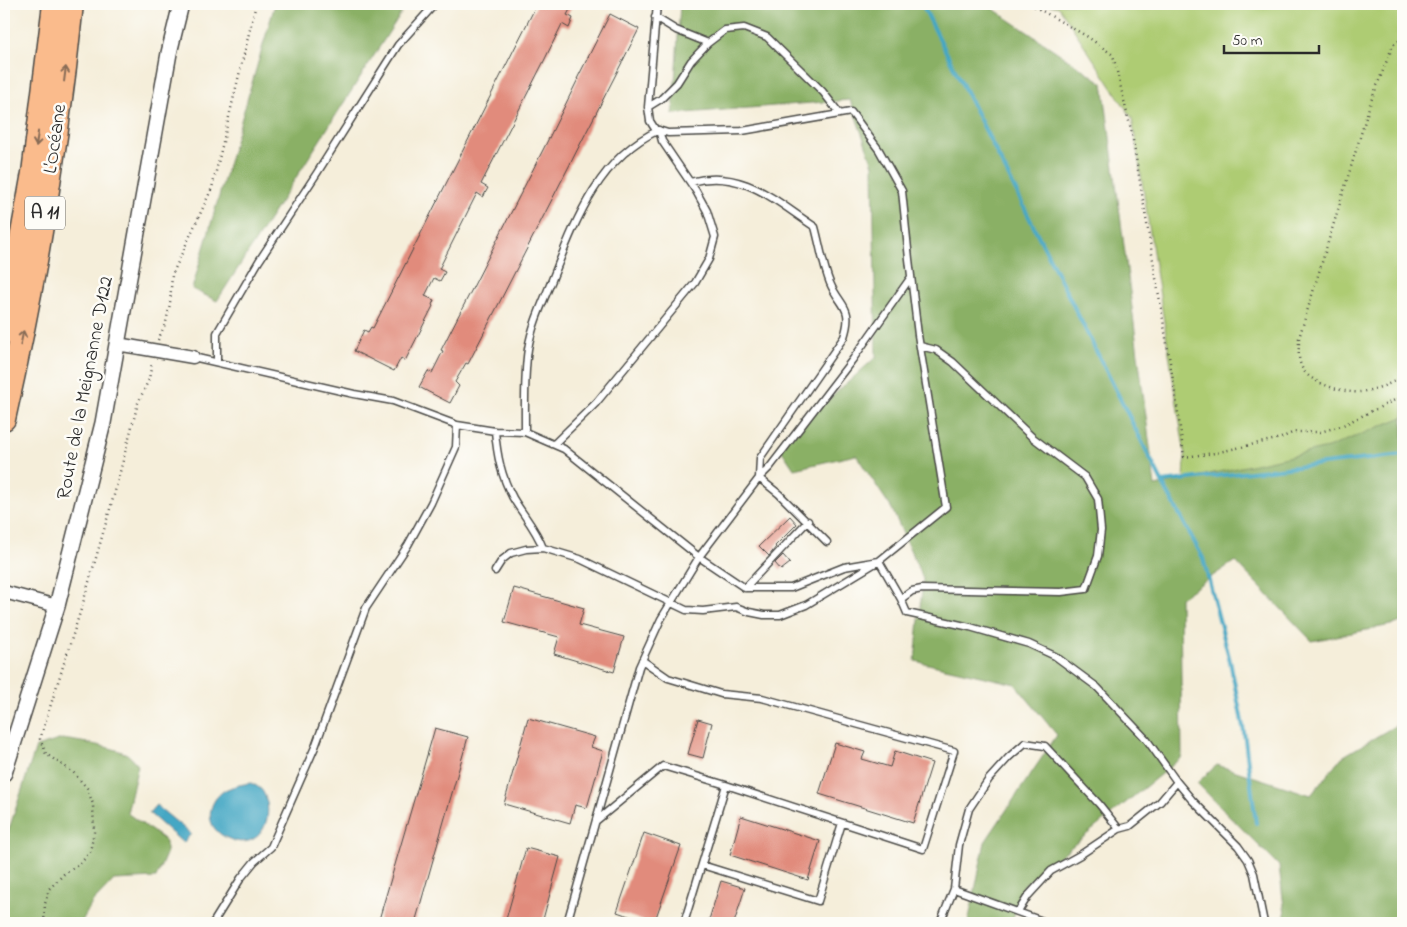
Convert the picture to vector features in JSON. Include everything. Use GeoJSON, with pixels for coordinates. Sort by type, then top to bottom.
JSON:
{"type":"FeatureCollection","features":[{"type":"Feature","properties":{"kind":"highway","name":"L’Océane"},"geometry":{"type":"LineString","coordinates":[[4,333],[7,298],[32,173],[54,4]]}},
{"type":"Feature","properties":{"kind":"highway","name":"L’Océane"},"geometry":{"type":"LineString","coordinates":[[4,420],[40,238],[62,92],[72,4]]}},
{"type":"Feature","properties":{"kind":"street","name":"Route de la Meignanne D122"},"geometry":{"type":"LineString","coordinates":[[4,773],[57,606],[102,423],[169,53],[181,4]]}},
{"type":"Feature","properties":{"kind":"street"},"geometry":{"type":"LineString","coordinates":[[117,344],[193,357]]}},
{"type":"Feature","properties":{"kind":"street"},"geometry":{"type":"LineString","coordinates":[[4,592],[57,606]]}},
{"type":"Feature","properties":{"kind":"lane"},"geometry":{"type":"LineString","coordinates":[[217,362],[217,333],[259,261],[398,45],[435,4]]}},
{"type":"Feature","properties":{"kind":"lane"},"geometry":{"type":"LineString","coordinates":[[495,571],[502,560],[511,553],[526,549],[543,548],[580,560],[670,602],[676,607],[692,611],[736,607],[764,615],[780,615],[806,605],[879,561],[946,507],[920,346],[902,191],[879,150],[851,112],[742,130],[668,133],[655,129],[650,121],[648,107],[657,4]]}},
{"type":"Feature","properties":{"kind":"lane"},"geometry":{"type":"LineString","coordinates":[[655,17],[676,30],[708,43]]}},
{"type":"Feature","properties":{"kind":"lane"},"geometry":{"type":"LineString","coordinates":[[648,107],[661,99],[677,83],[691,60],[708,43],[725,30],[744,28],[767,37],[824,92],[840,114]]}},
{"type":"Feature","properties":{"kind":"lane"},"geometry":{"type":"LineString","coordinates":[[554,444],[596,402],[695,283],[709,259],[715,237],[707,211],[662,141],[659,130]]}},
{"type":"Feature","properties":{"kind":"lane"},"geometry":{"type":"LineString","coordinates":[[525,432],[525,381],[528,348],[571,230],[594,187],[612,163],[645,136],[659,130]]}},
{"type":"Feature","properties":{"kind":"lane"},"geometry":{"type":"LineString","coordinates":[[690,182],[711,178],[740,181],[758,189],[815,227],[831,284],[845,307],[847,324],[844,337],[760,458],[759,478]]}},
{"type":"Feature","properties":{"kind":"lane"},"geometry":{"type":"LineString","coordinates":[[567,923],[642,660],[670,602],[699,557],[853,359],[911,277]]}},
{"type":"Feature","properties":{"kind":"lane"},"geometry":{"type":"LineString","coordinates":[[901,599],[912,591],[922,589],[1061,592],[1086,589],[1098,556],[1101,530],[1098,499],[1085,477],[1032,437],[953,362],[936,350],[920,346]]}},
{"type":"Feature","properties":{"kind":"lane"},"geometry":{"type":"LineString","coordinates":[[193,357],[354,394],[393,401],[457,425],[496,431],[525,432],[554,444],[564,449],[699,557],[745,588],[791,588],[844,567],[879,561]]}},
{"type":"Feature","properties":{"kind":"lane"},"geometry":{"type":"LineString","coordinates":[[213,923],[240,878],[254,862],[271,848],[315,746],[366,608],[408,545],[431,503],[456,447],[457,425]]}},
{"type":"Feature","properties":{"kind":"lane"},"geometry":{"type":"LineString","coordinates":[[496,431],[497,456],[501,470],[513,496],[539,536],[543,548]]}},
{"type":"Feature","properties":{"kind":"lane"},"geometry":{"type":"LineString","coordinates":[[759,478],[808,521],[827,542]]}},
{"type":"Feature","properties":{"kind":"lane"},"geometry":{"type":"LineString","coordinates":[[745,588],[808,521]]}},
{"type":"Feature","properties":{"kind":"lane"},"geometry":{"type":"LineString","coordinates":[[879,561],[907,612],[1029,644],[1055,656],[1097,687],[1148,740],[1177,782],[1192,800],[1238,846],[1248,860],[1254,874],[1264,923]]}},
{"type":"Feature","properties":{"kind":"lane"},"geometry":{"type":"LineString","coordinates":[[596,821],[663,766],[923,849],[954,751],[762,698],[721,694],[668,678],[642,660]]}},
{"type":"Feature","properties":{"kind":"lane"},"geometry":{"type":"LineString","coordinates":[[940,923],[954,889],[959,845],[969,809],[989,779],[1008,757],[1025,743],[1045,746],[1099,804],[1119,829]]}},
{"type":"Feature","properties":{"kind":"lane"},"geometry":{"type":"LineString","coordinates":[[1018,912],[1028,896],[1051,871],[1080,856],[1119,829],[1130,826],[1148,813],[1177,782]]}},
{"type":"Feature","properties":{"kind":"lane"},"geometry":{"type":"LineString","coordinates":[[684,923],[726,786]]}},
{"type":"Feature","properties":{"kind":"lane"},"geometry":{"type":"LineString","coordinates":[[702,865],[818,900],[842,823]]}},
{"type":"Feature","properties":{"kind":"lane"},"geometry":{"type":"LineString","coordinates":[[954,889],[1048,923]]}},
{"type":"Feature","properties":{"kind":"path"},"geometry":{"type":"LineString","coordinates":[[156,343],[166,322],[170,304],[172,275],[212,188],[256,4]]}},
{"type":"Feature","properties":{"kind":"path"},"geometry":{"type":"LineString","coordinates":[[1030,4],[1088,37],[1113,55],[1132,134],[1184,457],[1215,453],[1281,438],[1294,432],[1320,432],[1341,426],[1403,396]]}},
{"type":"Feature","properties":{"kind":"path"},"geometry":{"type":"LineString","coordinates":[[1403,38],[1393,45],[1371,101],[1299,338],[1298,359],[1305,373],[1320,384],[1358,392],[1391,382],[1403,376]]}},
{"type":"Feature","properties":{"kind":"path"},"geometry":{"type":"LineString","coordinates":[[44,923],[45,904],[49,889],[64,874],[81,863],[90,852],[94,832],[93,804],[87,788],[73,772],[46,754],[40,738],[83,603],[138,403],[149,379],[152,360]]}},
{"type":"Feature","properties":{"kind":"green space"},"geometry":{"type":"Polygon","coordinates":[[[275,4],[407,4],[217,301],[192,289],[275,4]]]}},
{"type":"Feature","properties":{"kind":"green space"},"geometry":{"type":"Polygon","coordinates":[[[680,4],[981,4],[992,8],[1103,83],[1155,486],[1328,448],[1403,417],[1403,621],[1312,641],[1235,561],[1180,598],[1182,757],[1022,887],[1012,923],[968,923],[985,842],[1057,735],[1015,684],[915,661],[923,579],[892,509],[856,455],[794,469],[778,445],[876,357],[873,165],[850,100],[673,114],[680,4]]]}},
{"type":"Feature","properties":{"kind":"green space"},"geometry":{"type":"Polygon","coordinates":[[[1045,4],[1403,4],[1403,437],[1184,483],[1185,455],[1132,118],[1059,7],[1045,4]]]}},
{"type":"Feature","properties":{"kind":"green space"},"geometry":{"type":"Polygon","coordinates":[[[1403,721],[1403,923],[1286,923],[1279,866],[1197,783],[1217,765],[1311,795],[1342,757],[1403,721]]]}},
{"type":"Feature","properties":{"kind":"green space"},"geometry":{"type":"Polygon","coordinates":[[[62,739],[121,751],[138,765],[127,813],[166,841],[166,854],[156,878],[114,880],[92,903],[81,923],[4,923],[4,844],[36,747],[62,739]]]}},
{"type":"Feature","properties":{"kind":"water"},"geometry":{"type":"Polygon","coordinates":[[[251,783],[263,792],[268,809],[267,818],[260,834],[245,842],[235,841],[215,829],[211,819],[211,808],[220,793],[238,785],[251,783]]]}},
{"type":"Feature","properties":{"kind":"water"},"geometry":{"type":"Polygon","coordinates":[[[156,805],[191,834],[183,843],[149,813],[156,805]]]}},
{"type":"Feature","properties":{"kind":"building"},"geometry":{"type":"Polygon","coordinates":[[[537,4],[573,4],[567,15],[573,18],[569,28],[562,24],[481,184],[488,188],[483,197],[477,193],[439,269],[445,272],[440,281],[434,278],[425,296],[434,300],[433,306],[405,361],[401,358],[394,371],[354,351],[364,330],[368,332],[371,327],[373,328],[537,4]]]}},
{"type":"Feature","properties":{"kind":"building"},"geometry":{"type":"Polygon","coordinates":[[[610,14],[639,29],[468,364],[466,363],[455,382],[459,386],[450,403],[419,387],[428,371],[432,373],[443,351],[441,350],[610,14]]]}},
{"type":"Feature","properties":{"kind":"building"},"geometry":{"type":"Polygon","coordinates":[[[790,516],[797,524],[775,546],[769,556],[759,546],[790,516]]]}},
{"type":"Feature","properties":{"kind":"building"},"geometry":{"type":"Polygon","coordinates":[[[783,555],[790,563],[781,570],[775,563],[783,555]]]}},
{"type":"Feature","properties":{"kind":"building"},"geometry":{"type":"Polygon","coordinates":[[[514,588],[584,608],[579,625],[624,637],[614,672],[554,654],[559,637],[504,622],[514,588]]]}},
{"type":"Feature","properties":{"kind":"building"},"geometry":{"type":"Polygon","coordinates":[[[528,718],[595,737],[591,747],[603,751],[587,808],[575,805],[570,823],[504,804],[528,718]]]}},
{"type":"Feature","properties":{"kind":"building"},"geometry":{"type":"Polygon","coordinates":[[[698,719],[712,723],[703,758],[688,754],[698,719]]]}},
{"type":"Feature","properties":{"kind":"building"},"geometry":{"type":"Polygon","coordinates":[[[435,728],[468,737],[415,923],[378,923],[435,728]]]}},
{"type":"Feature","properties":{"kind":"building"},"geometry":{"type":"Polygon","coordinates":[[[835,743],[865,752],[862,759],[890,767],[895,751],[932,763],[913,823],[819,794],[835,743]]]}},
{"type":"Feature","properties":{"kind":"building"},"geometry":{"type":"Polygon","coordinates":[[[741,816],[820,841],[808,880],[730,855],[741,816]]]}},
{"type":"Feature","properties":{"kind":"building"},"geometry":{"type":"Polygon","coordinates":[[[644,833],[681,846],[654,923],[617,912],[644,833]]]}},
{"type":"Feature","properties":{"kind":"building"},"geometry":{"type":"Polygon","coordinates":[[[526,848],[560,857],[542,923],[505,923],[526,848]]]}},
{"type":"Feature","properties":{"kind":"building"},"geometry":{"type":"Polygon","coordinates":[[[721,881],[745,888],[734,923],[708,923],[721,881]]]}},
{"type":"Feature","properties":{"kind":"waterway"},"geometry":{"type":"LineString","coordinates":[[922,4],[1162,482],[1403,455]]}},
{"type":"Feature","properties":{"kind":"waterway"},"geometry":{"type":"LineString","coordinates":[[1162,482],[1203,558],[1230,661],[1244,732],[1256,823]]}}]}
